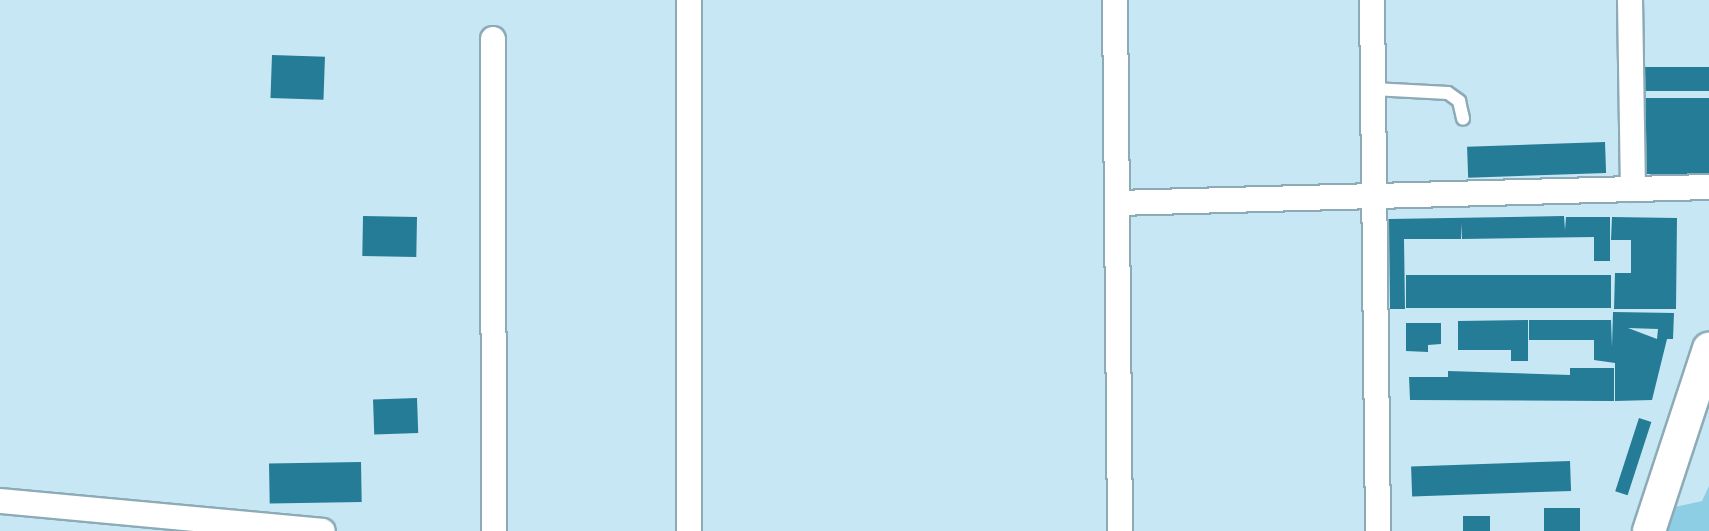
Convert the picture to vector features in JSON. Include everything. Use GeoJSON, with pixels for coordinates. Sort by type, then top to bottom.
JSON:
{"type":"FeatureCollection","features":[{"type":"Feature","properties":{"kind":"street"},"geometry":{"type":"LineString","coordinates":[[689,0],[689,531]]}},
{"type":"Feature","properties":{"kind":"street"},"geometry":{"type":"LineString","coordinates":[[1115,0],[1119,531]]}},
{"type":"Feature","properties":{"kind":"street"},"geometry":{"type":"LineString","coordinates":[[1372,0],[1378,531]]}},
{"type":"Feature","properties":{"kind":"street"},"geometry":{"type":"LineString","coordinates":[[1630,0],[1633,189]]}},
{"type":"Feature","properties":{"kind":"street"},"geometry":{"type":"LineString","coordinates":[[493,39],[494,531]]}},
{"type":"Feature","properties":{"kind":"street"},"geometry":{"type":"LineString","coordinates":[[1117,203],[1709,187]]}},
{"type":"Feature","properties":{"kind":"street"},"geometry":{"type":"LineString","coordinates":[[1649,531],[1709,349]]}},
{"type":"Feature","properties":{"kind":"street"},"geometry":{"type":"LineString","coordinates":[[0,501],[323,531]]}},
{"type":"Feature","properties":{"kind":"lane"},"geometry":{"type":"LineString","coordinates":[[1373,89],[1448,93],[1459,101],[1463,119]]}},
{"type":"Feature","properties":{"kind":"shaded area"},"geometry":{"type":"Polygon","coordinates":[[[1709,486],[1709,531],[1668,531],[1675,507],[1702,501],[1709,486]]]}},
{"type":"Feature","properties":{"kind":"building"},"geometry":{"type":"Polygon","coordinates":[[[272,55],[325,57],[323,100],[270,98],[272,55]]]}},
{"type":"Feature","properties":{"kind":"building"},"geometry":{"type":"Polygon","coordinates":[[[1643,67],[1709,67],[1709,91],[1643,91],[1643,67]]]}},
{"type":"Feature","properties":{"kind":"building"},"geometry":{"type":"Polygon","coordinates":[[[1642,98],[1709,98],[1709,174],[1642,174],[1642,98]]]}},
{"type":"Feature","properties":{"kind":"building"},"geometry":{"type":"Polygon","coordinates":[[[1605,142],[1606,173],[1468,178],[1467,147],[1605,142]]]}},
{"type":"Feature","properties":{"kind":"building"},"geometry":{"type":"Polygon","coordinates":[[[363,216],[417,217],[416,257],[362,256],[363,216]]]}},
{"type":"Feature","properties":{"kind":"building"},"geometry":{"type":"Polygon","coordinates":[[[1564,216],[1565,230],[1566,217],[1610,217],[1610,261],[1594,261],[1594,237],[1462,239],[1461,223],[1461,239],[1404,239],[1405,309],[1390,309],[1389,219],[1564,216]]]}},
{"type":"Feature","properties":{"kind":"building"},"geometry":{"type":"Polygon","coordinates":[[[1612,217],[1677,218],[1676,309],[1614,309],[1615,273],[1631,273],[1631,240],[1611,240],[1612,217]]]}},
{"type":"Feature","properties":{"kind":"building"},"geometry":{"type":"Polygon","coordinates":[[[1406,275],[1611,275],[1611,308],[1406,308],[1406,275]]]}},
{"type":"Feature","properties":{"kind":"building"},"geometry":{"type":"Polygon","coordinates":[[[1613,312],[1674,313],[1673,339],[1667,339],[1652,400],[1615,401],[1615,363],[1594,360],[1594,340],[1529,340],[1529,320],[1611,320],[1612,347],[1613,312]],[[1628,328],[1657,339],[1658,329],[1628,328]]]}},
{"type":"Feature","properties":{"kind":"building"},"geometry":{"type":"Polygon","coordinates":[[[1528,320],[1528,361],[1511,361],[1511,350],[1458,350],[1458,321],[1528,320]]]}},
{"type":"Feature","properties":{"kind":"building"},"geometry":{"type":"Polygon","coordinates":[[[1406,323],[1441,323],[1441,344],[1428,345],[1428,352],[1406,351],[1406,323]]]}},
{"type":"Feature","properties":{"kind":"building"},"geometry":{"type":"Polygon","coordinates":[[[1570,368],[1614,368],[1614,401],[1410,400],[1409,377],[1448,377],[1448,371],[1570,375],[1570,368]]]}},
{"type":"Feature","properties":{"kind":"building"},"geometry":{"type":"Polygon","coordinates":[[[417,398],[418,433],[374,435],[373,400],[417,398]]]}},
{"type":"Feature","properties":{"kind":"building"},"geometry":{"type":"Polygon","coordinates":[[[1639,418],[1651,422],[1628,495],[1615,491],[1639,418]]]}},
{"type":"Feature","properties":{"kind":"building"},"geometry":{"type":"Polygon","coordinates":[[[1570,461],[1571,491],[1412,497],[1411,467],[1570,461]]]}},
{"type":"Feature","properties":{"kind":"building"},"geometry":{"type":"Polygon","coordinates":[[[361,462],[362,502],[270,504],[269,464],[361,462]]]}},
{"type":"Feature","properties":{"kind":"building"},"geometry":{"type":"Polygon","coordinates":[[[1544,508],[1580,508],[1580,531],[1544,531],[1544,508]]]}},
{"type":"Feature","properties":{"kind":"building"},"geometry":{"type":"Polygon","coordinates":[[[1463,516],[1490,516],[1490,531],[1463,531],[1463,516]]]}}]}
